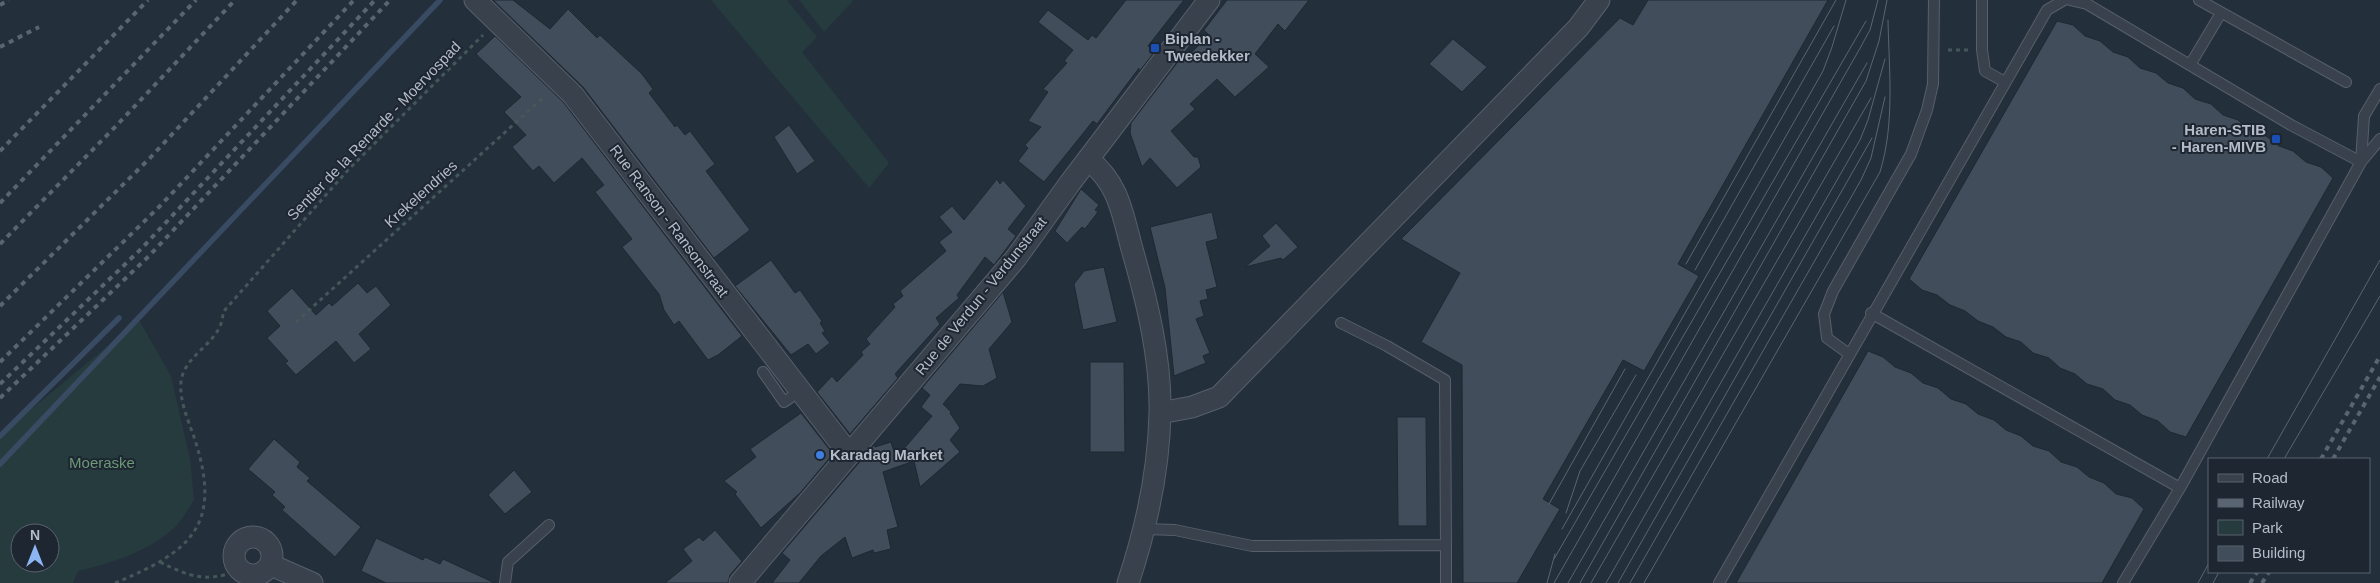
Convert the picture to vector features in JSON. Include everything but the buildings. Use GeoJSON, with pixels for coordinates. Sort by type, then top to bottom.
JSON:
{"type":"FeatureCollection","features":[{"type":"Feature","properties":{"kind":"street","name":"Rue Ranson - Ransonstraat"},"geometry":{"type":"LineString","coordinates":[[475,0],[573,95],[849,454]]}},
{"type":"Feature","properties":{"kind":"street","name":"Rue de Verdun - Verdunstraat"},"geometry":{"type":"LineString","coordinates":[[740,583],[1016,258],[1088,159],[1210,0]]}},
{"type":"Feature","properties":{"kind":"street"},"geometry":{"type":"LineString","coordinates":[[1160,414],[1192,407],[1219,397],[1578,28],[1599,0]]}},
{"type":"Feature","properties":{"kind":"street"},"geometry":{"type":"LineString","coordinates":[[1088,159],[1101,169],[1116,190],[1151,326],[1160,414],[1156,459],[1145,529],[1128,583]]}},
{"type":"Feature","properties":{"kind":"street"},"geometry":{"type":"LineString","coordinates":[[254,538],[268,545],[272,558],[271,565],[256,574],[248,574],[239,570],[234,559],[234,550],[242,540],[254,538]]}},
{"type":"Feature","properties":{"kind":"street"},"geometry":{"type":"LineString","coordinates":[[271,565],[312,583]]}},
{"type":"Feature","properties":{"kind":"lane"},"geometry":{"type":"LineString","coordinates":[[1849,354],[1827,338],[1824,314],[1833,291],[1911,154],[1927,110],[1933,84],[1934,0]]}},
{"type":"Feature","properties":{"kind":"lane"},"geometry":{"type":"LineString","coordinates":[[1982,0],[1982,50],[1985,71],[2005,82]]}},
{"type":"Feature","properties":{"kind":"lane"},"geometry":{"type":"LineString","coordinates":[[1719,583],[1871,314],[2047,10],[2064,0]]}},
{"type":"Feature","properties":{"kind":"lane"},"geometry":{"type":"LineString","coordinates":[[2070,0],[2087,4],[2291,125],[2361,162]]}},
{"type":"Feature","properties":{"kind":"lane"},"geometry":{"type":"LineString","coordinates":[[2199,0],[2346,82]]}},
{"type":"Feature","properties":{"kind":"lane"},"geometry":{"type":"LineString","coordinates":[[2190,65],[2221,12]]}},
{"type":"Feature","properties":{"kind":"lane"},"geometry":{"type":"LineString","coordinates":[[2361,162],[2364,116],[2380,89]]}},
{"type":"Feature","properties":{"kind":"lane"},"geometry":{"type":"LineString","coordinates":[[2123,583],[2180,488],[2361,162],[2380,138]]}},
{"type":"Feature","properties":{"kind":"lane"},"geometry":{"type":"LineString","coordinates":[[1871,314],[2180,488]]}},
{"type":"Feature","properties":{"kind":"lane"},"geometry":{"type":"LineString","coordinates":[[1341,323],[1388,346],[1445,380],[1446,583]]}},
{"type":"Feature","properties":{"kind":"lane"},"geometry":{"type":"LineString","coordinates":[[764,372],[784,402],[800,391]]}},
{"type":"Feature","properties":{"kind":"lane"},"geometry":{"type":"LineString","coordinates":[[505,583],[508,562],[549,525]]}},
{"type":"Feature","properties":{"kind":"lane"},"geometry":{"type":"LineString","coordinates":[[1145,529],[1175,530],[1252,546],[1446,545]]}},
{"type":"Feature","properties":{"kind":"path","name":"Sentier de la Renarde - Moervospad"},"geometry":{"type":"LineString","coordinates":[[115,583],[160,562],[192,536],[203,515],[206,497],[199,450],[182,398],[181,379],[186,366],[215,336],[223,323],[223,312],[348,170],[488,30]]}},
{"type":"Feature","properties":{"kind":"path"},"geometry":{"type":"LineString","coordinates":[[1945,50],[1972,50]]}},
{"type":"Feature","properties":{"kind":"path","name":"Krekelendries"},"geometry":{"type":"LineString","coordinates":[[296,322],[561,83]]}},
{"type":"Feature","properties":{"kind":"path"},"geometry":{"type":"LineString","coordinates":[[160,562],[188,576],[214,582],[239,570]]}},
{"type":"Feature","properties":{"kind":"green space"},"geometry":{"type":"Polygon","coordinates":[[[711,0],[787,0],[817,37],[802,52],[889,163],[869,188],[711,0]]]}},
{"type":"Feature","properties":{"kind":"green space"},"geometry":{"type":"Polygon","coordinates":[[[799,0],[852,0],[853,1],[824,32],[799,0]]]}},
{"type":"Feature","properties":{"kind":"green space","name":"Moeraske"},"geometry":{"type":"Polygon","coordinates":[[[139,320],[171,376],[190,459],[194,500],[179,522],[163,537],[128,556],[78,571],[73,583],[0,583],[0,435],[139,320]]]}},
{"type":"Feature","properties":{"kind":"waterway"},"geometry":{"type":"LineString","coordinates":[[0,464],[440,0]]}},
{"type":"Feature","properties":{"kind":"waterway"},"geometry":{"type":"LineString","coordinates":[[0,436],[119,318]]}},
{"type":"Feature","properties":{"kind":"tram line"},"geometry":{"type":"LineString","coordinates":[[1686,264],[1836,0]]}},
{"type":"Feature","properties":{"kind":"tram line"},"geometry":{"type":"LineString","coordinates":[[1562,529],[1823,71],[1846,0]]}},
{"type":"Feature","properties":{"kind":"tram line"},"geometry":{"type":"LineString","coordinates":[[1554,583],[1859,50],[1870,30],[1878,0]]}},
{"type":"Feature","properties":{"kind":"tram line"},"geometry":{"type":"LineString","coordinates":[[1580,583],[1866,81],[1879,41],[1887,0]]}},
{"type":"Feature","properties":{"kind":"tram line"},"geometry":{"type":"LineString","coordinates":[[1644,583],[1880,172],[1888,135],[1890,97],[1888,20]]}},
{"type":"Feature","properties":{"kind":"tram line"},"geometry":{"type":"LineString","coordinates":[[1554,559],[1866,21]]}},
{"type":"Feature","properties":{"kind":"tram line"},"geometry":{"type":"LineString","coordinates":[[1695,270],[1834,26]]}},
{"type":"Feature","properties":{"kind":"tram line"},"geometry":{"type":"LineString","coordinates":[[1606,583],[1860,140],[1868,120],[1885,59]]}},
{"type":"Feature","properties":{"kind":"tram line"},"geometry":{"type":"LineString","coordinates":[[1568,583],[1867,63]]}},
{"type":"Feature","properties":{"kind":"tram line"},"geometry":{"type":"LineString","coordinates":[[1630,583],[1861,180],[1871,158],[1885,97]]}},
{"type":"Feature","properties":{"kind":"tram line"},"geometry":{"type":"LineString","coordinates":[[1591,583],[1871,98]]}},
{"type":"Feature","properties":{"kind":"tram line"},"geometry":{"type":"LineString","coordinates":[[1618,583],[1872,138]]}},
{"type":"Feature","properties":{"kind":"tram line"},"geometry":{"type":"LineString","coordinates":[[2268,458],[2380,260]]}},
{"type":"Feature","properties":{"kind":"tram line"},"geometry":{"type":"LineString","coordinates":[[2285,458],[2380,296]]}},
{"type":"Feature","properties":{"kind":"tram line"},"geometry":{"type":"LineString","coordinates":[[1549,504],[1625,369]]}},
{"type":"Feature","properties":{"kind":"tram line"},"geometry":{"type":"LineString","coordinates":[[1566,513],[1580,471],[1636,375]]}},
{"type":"Feature","properties":{"kind":"tram line"},"geometry":{"type":"LineString","coordinates":[[1547,583],[1555,554]]}},
{"type":"Feature","properties":{"kind":"tram line"},"geometry":{"type":"LineString","coordinates":[[2198,583],[2208,565]]}},
{"type":"Feature","properties":{"kind":"tram line"},"geometry":{"type":"LineString","coordinates":[[2213,583],[2218,573]]}},
{"type":"Feature","properties":{"kind":"railway"},"geometry":{"type":"LineString","coordinates":[[0,5],[9,0]]}},
{"type":"Feature","properties":{"kind":"railway"},"geometry":{"type":"LineString","coordinates":[[0,151],[148,0]]}},
{"type":"Feature","properties":{"kind":"railway"},"geometry":{"type":"LineString","coordinates":[[0,203],[196,0]]}},
{"type":"Feature","properties":{"kind":"railway"},"geometry":{"type":"LineString","coordinates":[[0,244],[117,125],[235,0]]}},
{"type":"Feature","properties":{"kind":"railway"},"geometry":{"type":"LineString","coordinates":[[0,306],[150,158],[297,0]]}},
{"type":"Feature","properties":{"kind":"railway"},"geometry":{"type":"LineString","coordinates":[[0,362],[160,206],[354,0]]}},
{"type":"Feature","properties":{"kind":"railway"},"geometry":{"type":"LineString","coordinates":[[0,384],[141,249],[375,0]]}},
{"type":"Feature","properties":{"kind":"railway"},"geometry":{"type":"LineString","coordinates":[[0,398],[149,256],[390,0]]}},
{"type":"Feature","properties":{"kind":"railway"},"geometry":{"type":"LineString","coordinates":[[0,47],[39,27]]}},
{"type":"Feature","properties":{"kind":"railway"},"geometry":{"type":"LineString","coordinates":[[2322,458],[2380,356]]}},
{"type":"Feature","properties":{"kind":"railway"},"geometry":{"type":"LineString","coordinates":[[2334,458],[2380,377]]}},
{"type":"Feature","properties":{"kind":"railway"},"geometry":{"type":"LineString","coordinates":[[2250,583],[2256,573]]}},
{"type":"Feature","properties":{"kind":"railway"},"geometry":{"type":"LineString","coordinates":[[2262,583],[2268,573]]}},
{"type":"Feature","properties":{"kind":"place","name":"Biplan - Tweedekker"},"geometry":{"type":"Point","coordinates":[1155,48]}},
{"type":"Feature","properties":{"kind":"place","name":"Haren-STIB - Haren-MIVB"},"geometry":{"type":"Point","coordinates":[2276,139]}},
{"type":"Feature","properties":{"kind":"place","name":"Karadag Market"},"geometry":{"type":"Point","coordinates":[820,455]}}]}
